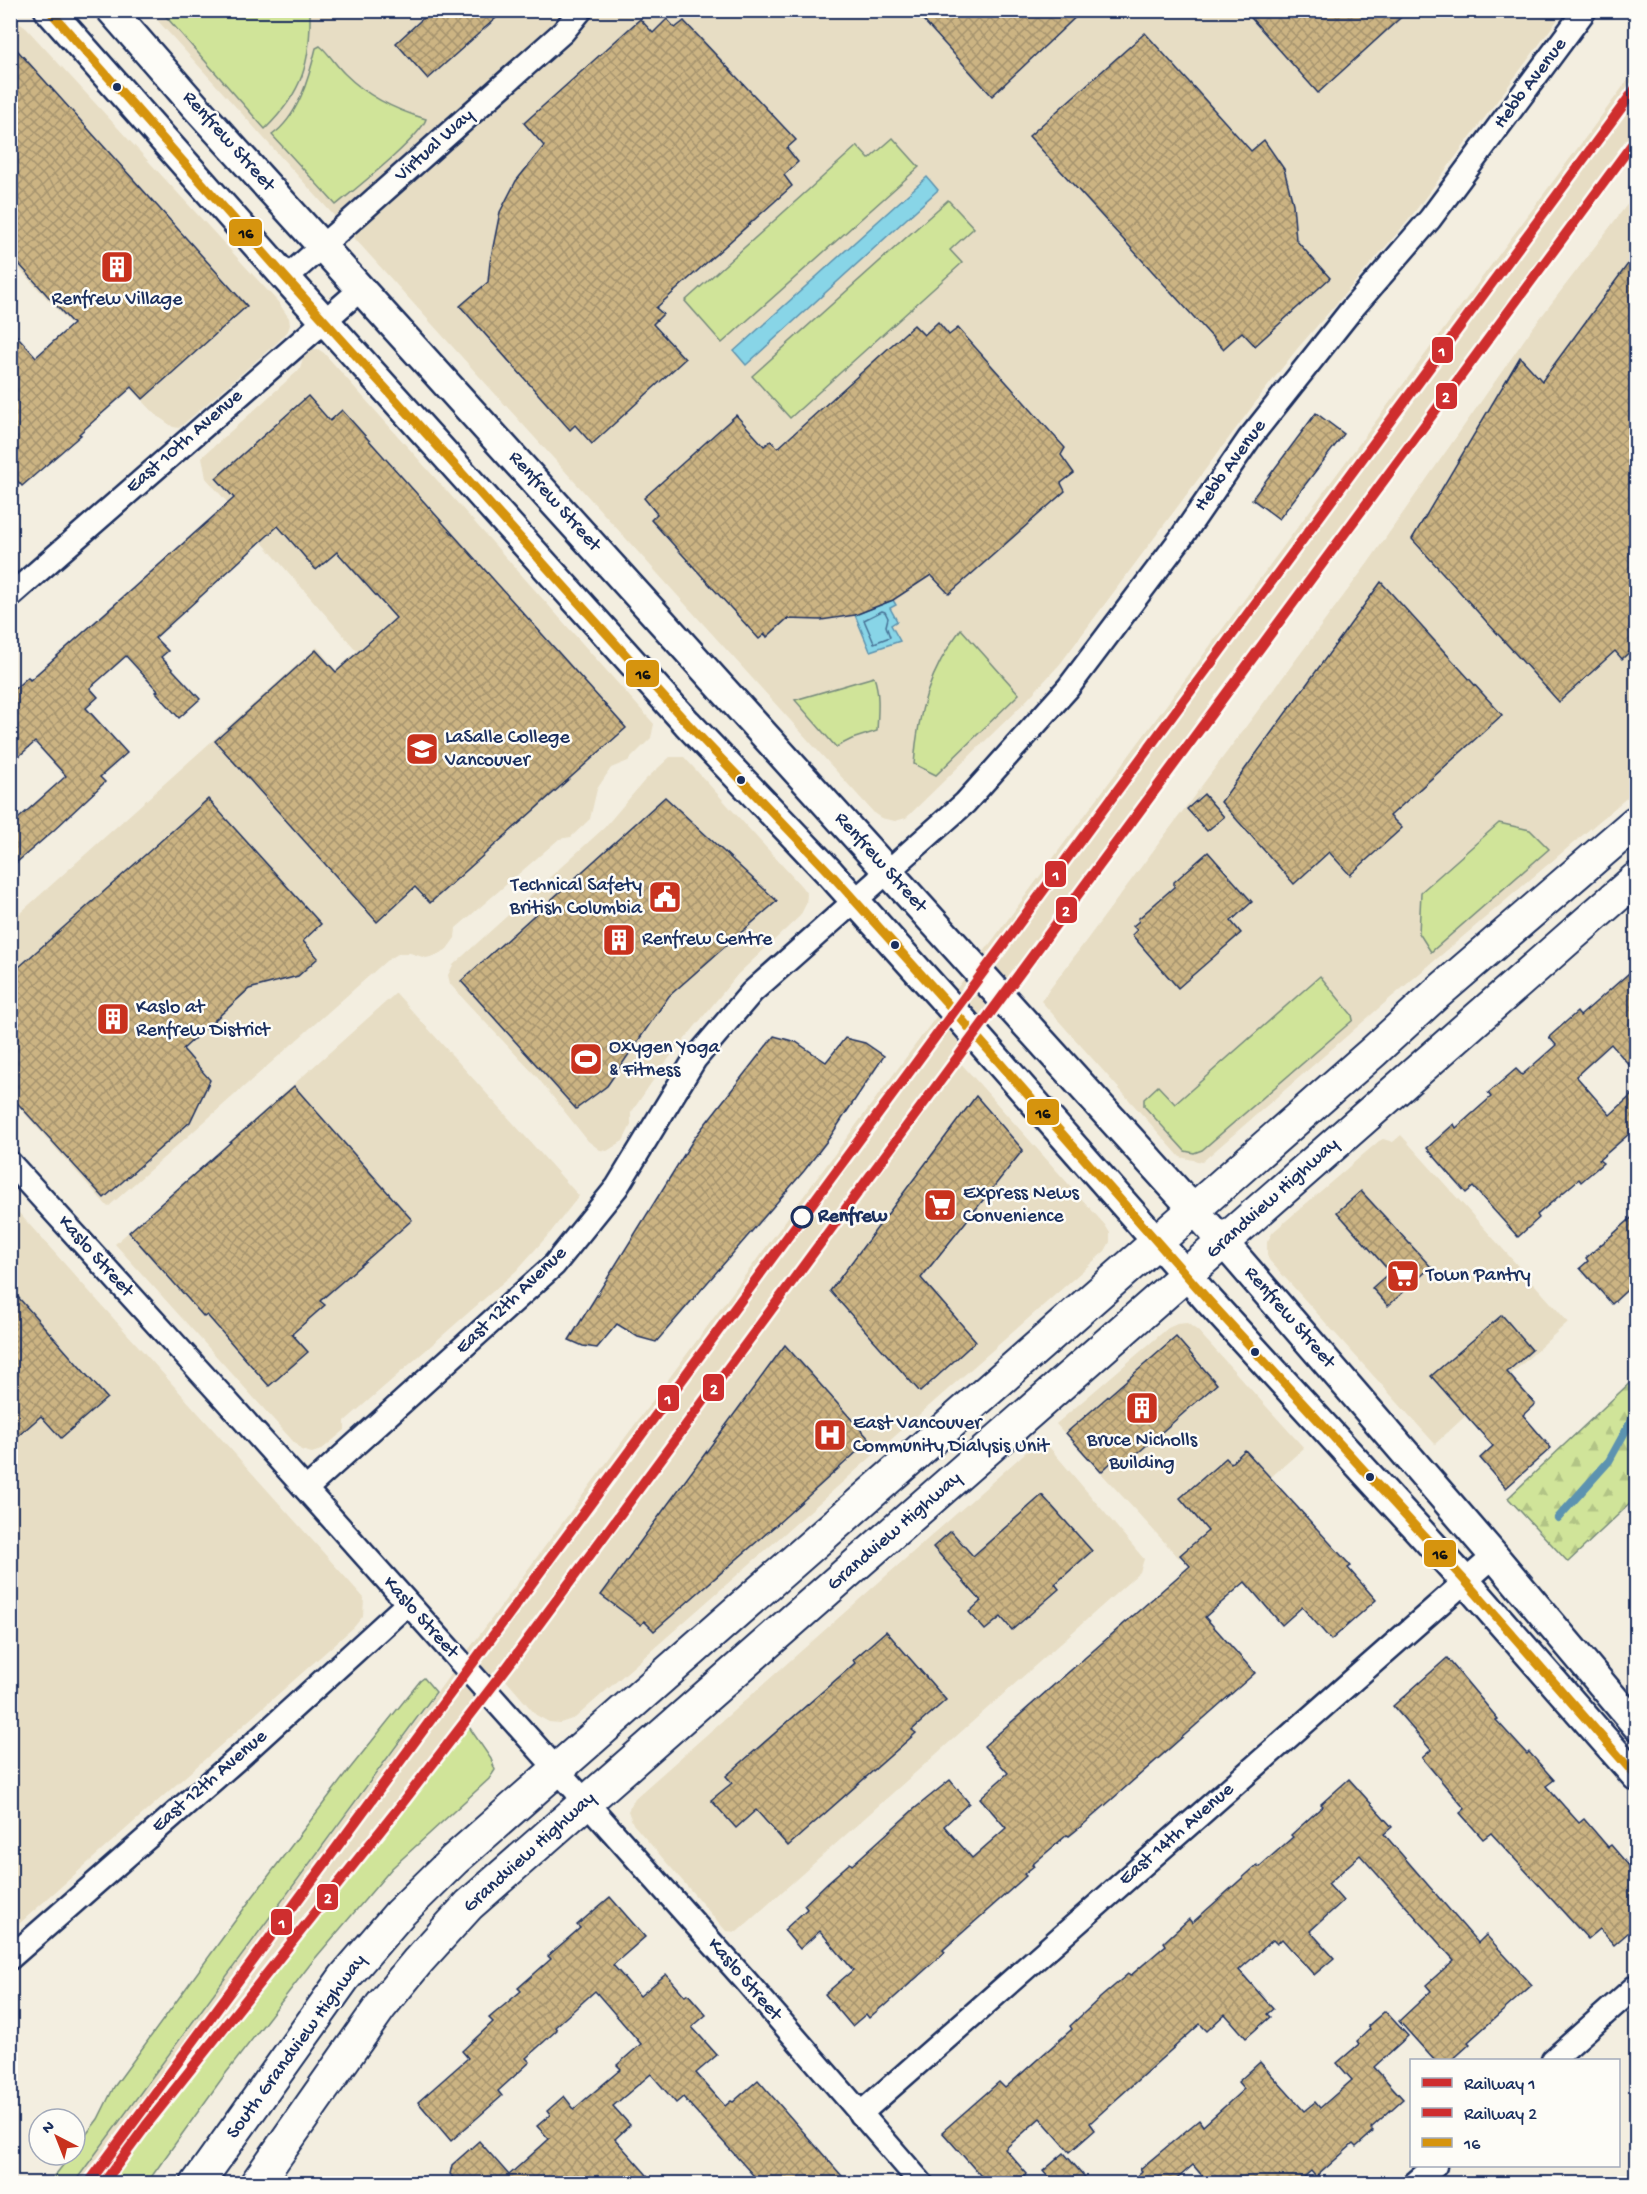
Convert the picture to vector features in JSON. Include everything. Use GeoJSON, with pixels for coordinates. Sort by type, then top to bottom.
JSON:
{"type":"FeatureCollection","features":[{"type":"Feature","properties":{"kind":"main road"},"geometry":{"type":"LineString","coordinates":[[556,1769],[1373,1052],[1435,995],[1636,822]]}},
{"type":"Feature","properties":{"kind":"main road","name":"Grandview Highway"},"geometry":{"type":"LineString","coordinates":[[256,2184],[381,2006],[418,1961],[470,1905],[1636,879]]}},
{"type":"Feature","properties":{"kind":"main road","name":"South Grandview Highway"},"geometry":{"type":"LineString","coordinates":[[197,2184],[344,1978],[399,1914],[454,1860],[556,1769]]}},
{"type":"Feature","properties":{"kind":"street"},"geometry":{"type":"LineString","coordinates":[[49,10],[286,278],[679,714],[955,1012],[1186,1275],[1466,1582],[1636,1776]]}},
{"type":"Feature","properties":{"kind":"street","name":"Renfrew Street"},"geometry":{"type":"LineString","coordinates":[[111,10],[1224,1243],[1494,1556],[1636,1725]]}},
{"type":"Feature","properties":{"kind":"street","name":"Virtual Way"},"geometry":{"type":"LineString","coordinates":[[286,278],[563,32],[582,10]]}},
{"type":"Feature","properties":{"kind":"street","name":"Hebb Avenue"},"geometry":{"type":"LineString","coordinates":[[854,901],[965,803],[1068,688],[1181,538],[1249,439],[1352,309],[1430,219],[1585,10]]}},
{"type":"Feature","properties":{"kind":"street","name":"East 10th Avenue"},"geometry":{"type":"LineString","coordinates":[[10,596],[361,289]]}},
{"type":"Feature","properties":{"kind":"street","name":"East 12th Avenue"},"geometry":{"type":"LineString","coordinates":[[306,1489],[554,1265],[617,1187],[695,1059],[752,992],[854,901]]}},
{"type":"Feature","properties":{"kind":"street","name":"Kaslo Street"},"geometry":{"type":"LineString","coordinates":[[10,1163],[306,1489],[745,1980],[922,2184]]}},
{"type":"Feature","properties":{"kind":"street","name":"East 14th Avenue"},"geometry":{"type":"LineString","coordinates":[[860,2114],[1494,1556]]}},
{"type":"Feature","properties":{"kind":"street","name":"East 12th Avenue"},"geometry":{"type":"LineString","coordinates":[[10,1958],[236,1760],[407,1604]]}},
{"type":"Feature","properties":{"kind":"street"},"geometry":{"type":"LineString","coordinates":[[1556,2059],[1636,1986]]}},
{"type":"Feature","properties":{"kind":"street"},"geometry":{"type":"LineString","coordinates":[[1414,2184],[1434,2167]]}},
{"type":"Feature","properties":{"kind":"shaded area"},"geometry":{"type":"Polygon","coordinates":[[[149,11],[1564,11],[1407,222],[1297,349],[1261,395],[1060,664],[1024,703],[906,818],[895,821],[875,814],[149,11]]]}},
{"type":"Feature","properties":{"kind":"shaded area"},"geometry":{"type":"Polygon","coordinates":[[[10,23],[19,23],[26,28],[278,302],[289,318],[288,331],[279,341],[179,428],[173,427],[156,415],[11,260],[10,23]]]}},
{"type":"Feature","properties":{"kind":"shaded area"},"geometry":{"type":"Polygon","coordinates":[[[1636,69],[1636,135],[459,1727],[192,2063],[103,2183],[74,2184],[1636,69]]]}},
{"type":"Feature","properties":{"kind":"shaded area"},"geometry":{"type":"Polygon","coordinates":[[[1636,193],[1636,790],[1387,1001],[1202,1162],[1180,1157],[1041,1001],[1368,563],[1531,330],[1636,193]]]}},
{"type":"Feature","properties":{"kind":"shaded area"},"geometry":{"type":"Polygon","coordinates":[[[313,349],[324,353],[654,724],[651,738],[628,761],[611,768],[597,789],[590,819],[571,837],[559,839],[456,928],[455,938],[447,949],[438,955],[426,958],[410,953],[398,954],[386,961],[108,1207],[11,1098],[10,922],[317,647],[336,670],[357,651],[206,478],[202,457],[300,369],[303,357],[313,349]]]}},
{"type":"Feature","properties":{"kind":"shaded area","name":"Renfrew Centre"},"geometry":{"type":"Polygon","coordinates":[[[670,757],[684,757],[801,886],[807,894],[806,904],[800,916],[738,974],[662,1067],[631,1113],[631,1125],[623,1141],[607,1151],[600,1150],[588,1141],[537,1077],[450,984],[448,975],[453,965],[604,828],[645,780],[670,757]]]}},
{"type":"Feature","properties":{"kind":"shaded area"},"geometry":{"type":"Polygon","coordinates":[[[396,993],[579,1196],[516,1271],[345,1421],[345,1430],[321,1450],[312,1453],[301,1450],[115,1244],[396,993]]]}},
{"type":"Feature","properties":{"kind":"shaded area"},"geometry":{"type":"Polygon","coordinates":[[[958,1060],[1105,1225],[1110,1233],[1110,1242],[1105,1251],[575,1718],[560,1723],[549,1722],[536,1715],[504,1678],[958,1060]]]}},
{"type":"Feature","properties":{"kind":"shaded area"},"geometry":{"type":"Polygon","coordinates":[[[1401,1135],[1568,1322],[1435,1444],[1269,1260],[1267,1255],[1267,1242],[1273,1232],[1379,1141],[1383,1139],[1393,1142],[1401,1135]]]}},
{"type":"Feature","properties":{"kind":"shaded area"},"geometry":{"type":"Polygon","coordinates":[[[10,1203],[364,1598],[363,1616],[354,1627],[11,1931],[10,1203]]]}},
{"type":"Feature","properties":{"kind":"shaded area"},"geometry":{"type":"Polygon","coordinates":[[[1187,1323],[1198,1331],[1304,1448],[1179,1558],[1056,1424],[1168,1328],[1187,1323]]]}},
{"type":"Feature","properties":{"kind":"shaded area"},"geometry":{"type":"Polygon","coordinates":[[[1034,1445],[1050,1448],[1144,1559],[1140,1572],[737,1932],[726,1931],[633,1824],[628,1811],[635,1798],[1034,1445]]]}},
{"type":"Feature","properties":{"kind":"green space"},"geometry":{"type":"Polygon","coordinates":[[[161,11],[310,11],[309,46],[302,75],[288,102],[265,129],[161,11]]]}},
{"type":"Feature","properties":{"kind":"green space"},"geometry":{"type":"Polygon","coordinates":[[[320,46],[342,71],[373,96],[393,107],[426,119],[400,150],[336,205],[272,135],[289,118],[296,107],[306,84],[316,48],[320,46]]]}},
{"type":"Feature","properties":{"kind":"green space"},"geometry":{"type":"Polygon","coordinates":[[[893,138],[919,167],[722,343],[685,301],[857,146],[869,159],[893,138]]]}},
{"type":"Feature","properties":{"kind":"green space"},"geometry":{"type":"Polygon","coordinates":[[[948,200],[974,228],[950,250],[962,263],[790,418],[752,376],[948,200]]]}},
{"type":"Feature","properties":{"kind":"green space"},"geometry":{"type":"Polygon","coordinates":[[[961,629],[1019,694],[936,775],[914,764],[919,727],[933,676],[961,629]]]}},
{"type":"Feature","properties":{"kind":"green space"},"geometry":{"type":"Polygon","coordinates":[[[874,677],[878,696],[877,731],[836,747],[795,700],[874,677]]]}},
{"type":"Feature","properties":{"kind":"green space"},"geometry":{"type":"Polygon","coordinates":[[[1499,823],[1530,830],[1549,849],[1431,952],[1419,933],[1421,892],[1499,823]]]}},
{"type":"Feature","properties":{"kind":"green space"},"geometry":{"type":"Polygon","coordinates":[[[1320,976],[1352,1015],[1353,1020],[1202,1150],[1194,1153],[1185,1151],[1144,1106],[1144,1099],[1158,1086],[1175,1104],[1320,976]]]}},
{"type":"Feature","properties":{"kind":"green space"},"geometry":{"type":"Polygon","coordinates":[[[1636,1377],[1636,1498],[1568,1562],[1508,1498],[1636,1377]]]}},
{"type":"Feature","properties":{"kind":"green space"},"geometry":{"type":"Polygon","coordinates":[[[424,1678],[436,1692],[87,2165],[87,2133],[98,2119],[114,2087],[251,1899],[424,1678]]]}},
{"type":"Feature","properties":{"kind":"green space"},"geometry":{"type":"Polygon","coordinates":[[[467,1724],[491,1759],[495,1770],[489,1779],[392,1868],[312,1962],[223,2077],[147,2183],[103,2183],[192,2063],[459,1728],[467,1724]]]}},
{"type":"Feature","properties":{"kind":"green space"},"geometry":{"type":"Polygon","coordinates":[[[62,2167],[86,2167],[74,2183],[49,2183],[62,2167]]]}},
{"type":"Feature","properties":{"kind":"water"},"geometry":{"type":"Polygon","coordinates":[[[927,177],[938,190],[746,365],[734,351],[927,177]]]}},
{"type":"Feature","properties":{"kind":"water"},"geometry":{"type":"Polygon","coordinates":[[[893,600],[896,605],[890,608],[897,621],[891,625],[900,641],[870,651],[855,615],[893,600]]]}},
{"type":"Feature","properties":{"kind":"building"},"geometry":{"type":"Polygon","coordinates":[[[432,10],[505,10],[428,79],[396,43],[432,10]]]}},
{"type":"Feature","properties":{"kind":"building"},"geometry":{"type":"Polygon","coordinates":[[[914,10],[1083,10],[992,96],[914,10]]]}},
{"type":"Feature","properties":{"kind":"building"},"geometry":{"type":"Polygon","coordinates":[[[1244,10],[1409,10],[1318,93],[1244,10]]]}},
{"type":"Feature","properties":{"kind":"building"},"geometry":{"type":"Polygon","coordinates":[[[640,19],[653,33],[667,19],[675,28],[684,21],[796,140],[787,148],[798,162],[784,175],[792,186],[656,308],[663,314],[653,324],[685,359],[592,444],[575,425],[570,430],[460,306],[488,282],[500,212],[516,181],[544,146],[524,123],[640,19]]]}},
{"type":"Feature","properties":{"kind":"building"},"geometry":{"type":"Polygon","coordinates":[[[1145,33],[1251,151],[1264,140],[1284,169],[1293,204],[1296,240],[1330,278],[1255,346],[1242,332],[1223,349],[1029,136],[1145,33]]]}},
{"type":"Feature","properties":{"kind":"building","name":"Renfrew Village"},"geometry":{"type":"Polygon","coordinates":[[[10,42],[247,306],[143,399],[132,387],[22,486],[10,472],[10,328],[36,357],[73,324],[10,254],[10,42]]]}},
{"type":"Feature","properties":{"kind":"building"},"geometry":{"type":"Polygon","coordinates":[[[1636,253],[1636,646],[1622,659],[1615,651],[1559,702],[1412,539],[1520,357],[1542,381],[1636,253]]]}},
{"type":"Feature","properties":{"kind":"building"},"geometry":{"type":"Polygon","coordinates":[[[938,322],[949,335],[958,328],[1065,448],[1061,455],[1074,473],[1061,483],[1065,491],[949,594],[931,575],[893,600],[855,615],[821,620],[787,619],[767,637],[765,634],[759,639],[651,520],[657,514],[644,498],[736,415],[764,446],[771,441],[778,448],[914,325],[924,335],[938,322]]]}},
{"type":"Feature","properties":{"kind":"building"},"geometry":{"type":"Polygon","coordinates":[[[308,396],[330,421],[342,410],[626,728],[430,903],[415,887],[377,922],[215,741],[316,650],[336,672],[396,618],[337,552],[316,570],[278,526],[155,638],[168,651],[161,657],[200,699],[179,718],[126,656],[90,688],[98,697],[86,708],[127,753],[100,777],[105,782],[10,868],[10,826],[66,776],[35,742],[10,764],[10,693],[28,677],[30,680],[234,498],[216,478],[308,396]]]}},
{"type":"Feature","properties":{"kind":"building"},"geometry":{"type":"Polygon","coordinates":[[[1316,413],[1344,434],[1279,519],[1252,499],[1316,413]]]}},
{"type":"Feature","properties":{"kind":"building"},"geometry":{"type":"Polygon","coordinates":[[[1381,582],[1502,715],[1390,816],[1402,828],[1350,875],[1329,852],[1294,884],[1221,802],[1381,582]]]}},
{"type":"Feature","properties":{"kind":"building"},"geometry":{"type":"Polygon","coordinates":[[[1204,794],[1224,817],[1207,831],[1187,809],[1204,794]]]}},
{"type":"Feature","properties":{"kind":"building","name":"Renfrew Centre"},"geometry":{"type":"Polygon","coordinates":[[[665,797],[777,901],[669,996],[607,1086],[576,1109],[461,981],[665,797]]]}},
{"type":"Feature","properties":{"kind":"building","name":"Kaslo at Renfrew District"},"geometry":{"type":"Polygon","coordinates":[[[208,799],[321,924],[303,941],[318,958],[298,976],[249,989],[183,1049],[210,1080],[190,1122],[104,1198],[10,1095],[10,975],[208,799]]]}},
{"type":"Feature","properties":{"kind":"building"},"geometry":{"type":"Polygon","coordinates":[[[1208,852],[1252,902],[1231,921],[1241,933],[1178,988],[1132,935],[1137,930],[1133,926],[1174,887],[1174,882],[1208,852]]]}},
{"type":"Feature","properties":{"kind":"building"},"geometry":{"type":"Polygon","coordinates":[[[1636,967],[1636,1073],[1611,1044],[1576,1076],[1610,1115],[1636,1091],[1636,1128],[1599,1160],[1603,1163],[1581,1182],[1579,1179],[1537,1215],[1539,1218],[1518,1237],[1473,1187],[1466,1193],[1427,1148],[1454,1124],[1456,1128],[1491,1097],[1488,1093],[1516,1069],[1522,1075],[1556,1045],[1549,1037],[1577,1012],[1580,1016],[1636,967]]]}},
{"type":"Feature","properties":{"kind":"building"},"geometry":{"type":"Polygon","coordinates":[[[774,1036],[796,1042],[826,1062],[845,1038],[865,1043],[884,1056],[830,1137],[804,1171],[656,1342],[638,1337],[617,1324],[597,1348],[583,1346],[569,1340],[695,1137],[774,1036]]]}},
{"type":"Feature","properties":{"kind":"building"},"geometry":{"type":"Polygon","coordinates":[[[294,1086],[412,1220],[320,1301],[325,1305],[292,1334],[308,1352],[269,1386],[207,1315],[204,1317],[129,1232],[294,1086]]]}},
{"type":"Feature","properties":{"kind":"building"},"geometry":{"type":"Polygon","coordinates":[[[976,1096],[1023,1150],[921,1278],[976,1341],[920,1392],[830,1291],[976,1096]]]}},
{"type":"Feature","properties":{"kind":"building"},"geometry":{"type":"Polygon","coordinates":[[[1361,1191],[1431,1267],[1388,1306],[1372,1288],[1390,1272],[1337,1212],[1361,1191]]]}},
{"type":"Feature","properties":{"kind":"building"},"geometry":{"type":"Polygon","coordinates":[[[1636,1214],[1636,1282],[1612,1304],[1580,1268],[1588,1261],[1586,1258],[1636,1214]]]}},
{"type":"Feature","properties":{"kind":"building"},"geometry":{"type":"Polygon","coordinates":[[[10,1288],[107,1398],[61,1438],[41,1416],[10,1443],[10,1288]]]}},
{"type":"Feature","properties":{"kind":"building"},"geometry":{"type":"Polygon","coordinates":[[[1502,1315],[1532,1350],[1507,1372],[1535,1404],[1523,1415],[1551,1448],[1506,1488],[1480,1458],[1493,1446],[1431,1376],[1502,1315]]]}},
{"type":"Feature","properties":{"kind":"building","name":"Bruce Nicholls Building"},"geometry":{"type":"Polygon","coordinates":[[[1176,1337],[1217,1384],[1124,1465],[1117,1457],[1101,1472],[1066,1433],[1176,1337]]]}},
{"type":"Feature","properties":{"kind":"building"},"geometry":{"type":"Polygon","coordinates":[[[785,1345],[870,1440],[654,1631],[644,1621],[641,1625],[601,1595],[785,1345]]]}},
{"type":"Feature","properties":{"kind":"building"},"geometry":{"type":"Polygon","coordinates":[[[1245,1450],[1351,1566],[1348,1568],[1376,1600],[1331,1640],[1302,1607],[1282,1625],[1245,1582],[1205,1617],[1255,1673],[1084,1824],[1069,1836],[1067,1835],[1032,1865],[1034,1866],[1024,1874],[1026,1876],[943,1950],[945,1952],[885,2006],[869,2018],[866,2014],[852,2026],[825,1994],[853,1970],[820,1931],[800,1949],[784,1930],[807,1909],[804,1905],[828,1882],[850,1863],[852,1865],[950,1780],[969,1803],[944,1826],[972,1858],[1006,1828],[980,1798],[1008,1773],[984,1746],[1190,1566],[1180,1555],[1208,1531],[1180,1498],[1226,1458],[1231,1463],[1245,1450]]]}},
{"type":"Feature","properties":{"kind":"building"},"geometry":{"type":"Polygon","coordinates":[[[1042,1495],[1092,1551],[1055,1584],[1059,1589],[1012,1630],[1001,1617],[985,1630],[969,1612],[981,1601],[933,1547],[951,1531],[973,1556],[1042,1495]]]}},
{"type":"Feature","properties":{"kind":"building"},"geometry":{"type":"Polygon","coordinates":[[[886,1631],[946,1700],[912,1730],[916,1733],[788,1846],[756,1810],[736,1828],[711,1800],[732,1783],[726,1776],[855,1663],[853,1660],[886,1631]]]}},
{"type":"Feature","properties":{"kind":"building"},"geometry":{"type":"Polygon","coordinates":[[[1447,1658],[1498,1719],[1496,1720],[1554,1780],[1546,1786],[1579,1823],[1584,1819],[1636,1874],[1636,1926],[1614,1945],[1600,1929],[1588,1939],[1491,1833],[1483,1839],[1460,1813],[1465,1809],[1422,1758],[1431,1750],[1393,1706],[1447,1658]]]}},
{"type":"Feature","properties":{"kind":"building"},"geometry":{"type":"Polygon","coordinates":[[[1349,1779],[1392,1827],[1384,1834],[1478,1943],[1486,1935],[1532,1985],[1468,2042],[1470,2044],[1453,2059],[1433,2059],[1399,2021],[1431,1991],[1426,1985],[1454,1960],[1360,1855],[1328,1884],[1343,1901],[1310,1931],[1334,1958],[1314,1975],[1282,1939],[1277,1944],[1273,1940],[1239,1970],[1273,2009],[1267,2014],[1270,2017],[1246,2038],[1225,2014],[1207,2031],[1200,2024],[1090,2123],[1095,2130],[1070,2152],[1040,2118],[1005,2149],[1027,2174],[1016,2184],[988,2184],[942,2132],[999,2082],[1005,2088],[1072,2029],[1070,2026],[1100,1998],[1166,1945],[1164,1942],[1189,1919],[1192,1923],[1257,1865],[1259,1867],[1293,1837],[1291,1835],[1323,1806],[1321,1804],[1349,1779]]]}},
{"type":"Feature","properties":{"kind":"building"},"geometry":{"type":"Polygon","coordinates":[[[610,1897],[645,1937],[613,1965],[640,1996],[666,1974],[706,2015],[692,2027],[717,2055],[696,2073],[725,2106],[733,2102],[758,2080],[849,2184],[761,2184],[683,2097],[676,2103],[651,2074],[613,2106],[630,2125],[615,2139],[655,2184],[459,2184],[450,2174],[452,2165],[479,2141],[509,2175],[549,2139],[537,2126],[550,2115],[547,2111],[564,2096],[574,2109],[621,2069],[617,2065],[641,2044],[595,1991],[555,2027],[557,2030],[526,2058],[530,2062],[498,2091],[502,2096],[451,2141],[418,2102],[468,2058],[462,2051],[493,2022],[489,2018],[521,1991],[518,1988],[551,1959],[548,1956],[580,1928],[577,1925],[610,1897]]]}},
{"type":"Feature","properties":{"kind":"building"},"geometry":{"type":"Polygon","coordinates":[[[1385,2011],[1408,2036],[1374,2067],[1403,2099],[1371,2128],[1374,2131],[1356,2147],[1353,2144],[1316,2177],[1311,2171],[1296,2184],[1209,2184],[1193,2165],[1171,2184],[1128,2184],[1142,2171],[1140,2169],[1199,2120],[1203,2126],[1244,2089],[1238,2082],[1260,2062],[1304,2111],[1315,2102],[1320,2108],[1352,2080],[1337,2063],[1359,2044],[1357,2041],[1370,2029],[1368,2026],[1385,2011]]]}},
{"type":"Feature","properties":{"kind":"building"},"geometry":{"type":"Polygon","coordinates":[[[1064,2153],[1091,2184],[1054,2184],[1043,2171],[1064,2153]]]}},
{"type":"Feature","properties":{"kind":"waterway"},"geometry":{"type":"LineString","coordinates":[[1558,1518],[1609,1461],[1636,1412]]}},
{"type":"Feature","properties":{"kind":"rail line","name":"1"},"geometry":{"type":"LineString","coordinates":[[88,2184],[1636,88]]}},
{"type":"Feature","properties":{"kind":"rail line","name":"2"},"geometry":{"type":"LineString","coordinates":[[103,2184],[148,2123],[397,1810],[508,1666],[1636,139]]}},
{"type":"Feature","properties":{"kind":"transit line","name":"16"},"geometry":{"type":"LineString","coordinates":[[49,10],[286,278],[687,723],[830,873],[955,1012],[1210,1302],[1466,1582],[1636,1776]]}},
{"type":"Feature","properties":{"kind":"place","name":"Renfrew Village"},"geometry":{"type":"Point","coordinates":[117,267]}},
{"type":"Feature","properties":{"kind":"place","name":"LaSalle College Vancouver"},"geometry":{"type":"Point","coordinates":[422,749]}},
{"type":"Feature","properties":{"kind":"place","name":"Technical Safety British Columbia"},"geometry":{"type":"Point","coordinates":[665,897]}},
{"type":"Feature","properties":{"kind":"place","name":"Renfrew Centre"},"geometry":{"type":"Point","coordinates":[619,940]}},
{"type":"Feature","properties":{"kind":"place","name":"Kaslo at Renfrew District"},"geometry":{"type":"Point","coordinates":[113,1019]}},
{"type":"Feature","properties":{"kind":"place","name":"Oxygen Yoga & Fitness"},"geometry":{"type":"Point","coordinates":[586,1059]}},
{"type":"Feature","properties":{"kind":"place","name":"Express News Convenience"},"geometry":{"type":"Point","coordinates":[940,1205]}},
{"type":"Feature","properties":{"kind":"place","name":"Renfrew"},"geometry":{"type":"Point","coordinates":[802,1217]}},
{"type":"Feature","properties":{"kind":"place","name":"Town Pantry"},"geometry":{"type":"Point","coordinates":[1403,1276]}},
{"type":"Feature","properties":{"kind":"place","name":"Bruce Nicholls Building"},"geometry":{"type":"Point","coordinates":[1142,1408]}},
{"type":"Feature","properties":{"kind":"place","name":"East Vancouver Community Dialysis Unit"},"geometry":{"type":"Point","coordinates":[830,1435]}}]}
